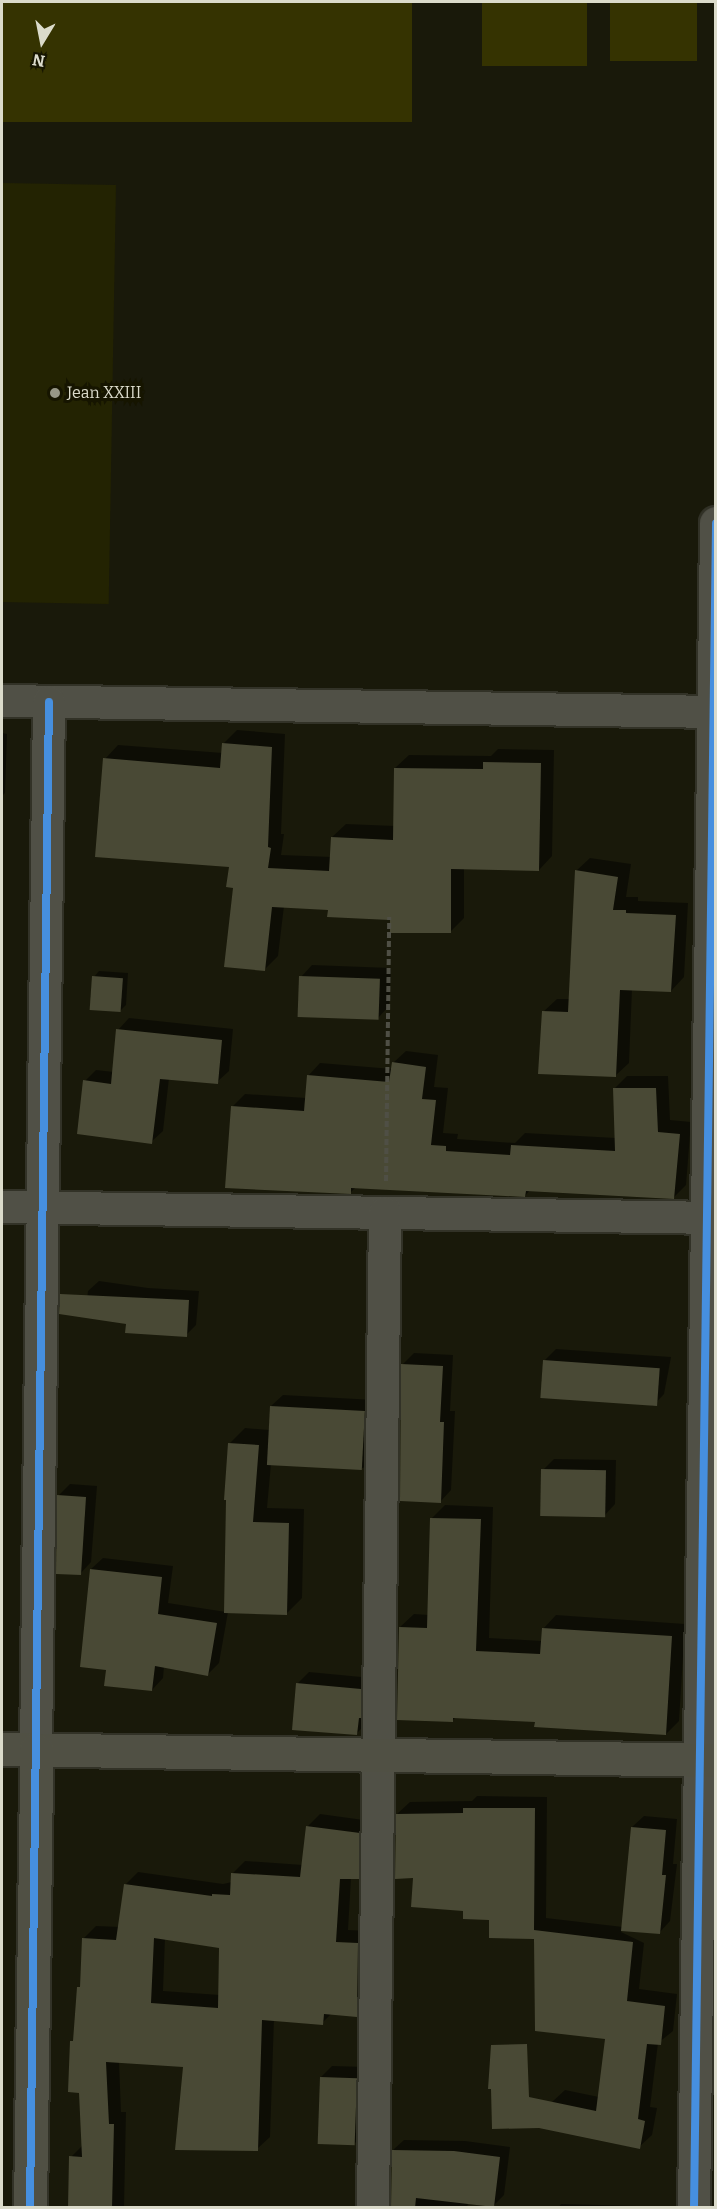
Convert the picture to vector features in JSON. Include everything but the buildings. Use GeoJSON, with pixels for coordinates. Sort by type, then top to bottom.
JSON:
{"type":"FeatureCollection","features":[{"type":"Feature","properties":{"kind":"street"},"geometry":{"type":"LineString","coordinates":[[694,2208],[708,1760],[716,523]]}},
{"type":"Feature","properties":{"kind":"street"},"geometry":{"type":"LineString","coordinates":[[2,701],[714,712]]}},
{"type":"Feature","properties":{"kind":"street"},"geometry":{"type":"LineString","coordinates":[[30,2208],[49,702]]}},
{"type":"Feature","properties":{"kind":"street"},"geometry":{"type":"LineString","coordinates":[[2,1208],[711,1218]]}},
{"type":"Feature","properties":{"kind":"street"},"geometry":{"type":"LineString","coordinates":[[373,2208],[386,1213]]}},
{"type":"Feature","properties":{"kind":"street"},"geometry":{"type":"LineString","coordinates":[[2,1749],[708,1760]]}},
{"type":"Feature","properties":{"kind":"path"},"geometry":{"type":"LineString","coordinates":[[386,1213],[389,917]]}},
{"type":"Feature","properties":{"kind":"shaded area"},"geometry":{"type":"Polygon","coordinates":[[[2,2],[412,2],[412,122],[2,122],[2,2]]]}},
{"type":"Feature","properties":{"kind":"shaded area"},"geometry":{"type":"Polygon","coordinates":[[[482,2],[587,2],[587,66],[482,66],[482,2]]]}},
{"type":"Feature","properties":{"kind":"shaded area"},"geometry":{"type":"Polygon","coordinates":[[[610,2],[697,2],[697,61],[610,61],[610,2]]]}},
{"type":"Feature","properties":{"kind":"shaded area","name":"Jean XXIII"},"geometry":{"type":"Polygon","coordinates":[[[2,183],[116,185],[109,604],[2,602],[2,183]]]}},
{"type":"Feature","properties":{"kind":"cycle path"},"geometry":{"type":"LineString","coordinates":[[694,2208],[716,523]]}},
{"type":"Feature","properties":{"kind":"cycle path"},"geometry":{"type":"LineString","coordinates":[[30,2208],[49,702]]}},
{"type":"Feature","properties":{"kind":"place","name":"Jean XXIII"},"geometry":{"type":"Point","coordinates":[55,393]}}]}
